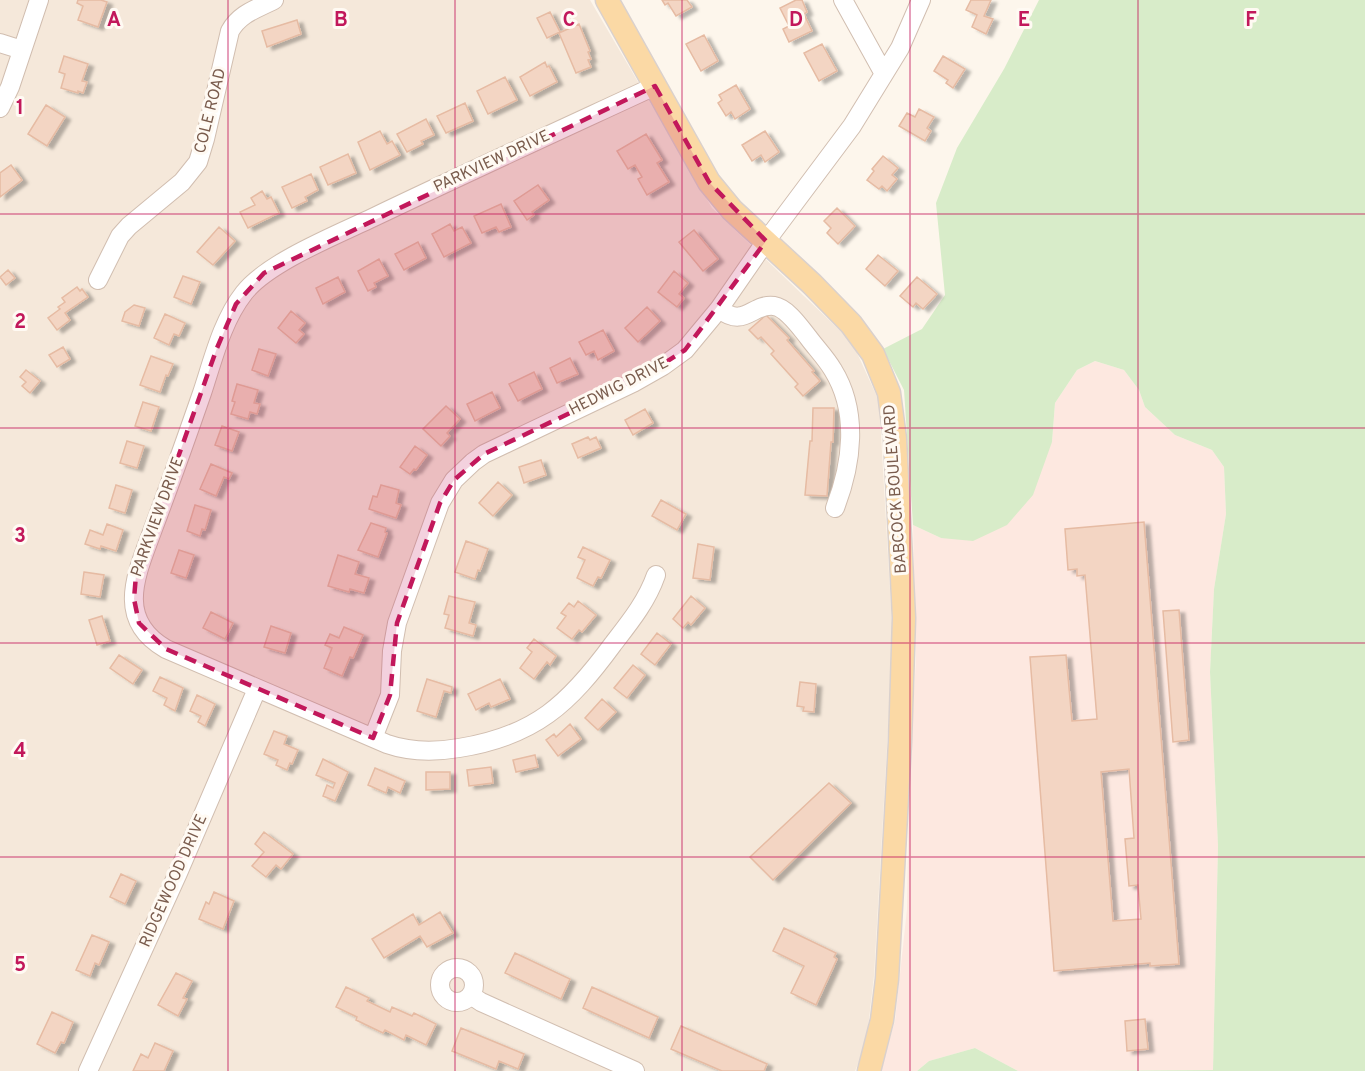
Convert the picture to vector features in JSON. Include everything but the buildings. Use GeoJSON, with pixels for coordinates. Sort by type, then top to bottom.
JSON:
{"type":"FeatureCollection","features":[{"type":"Feature","properties":{"kind":"main road","name":"BABCOCK BOULEVARD"},"geometry":{"type":"LineString","coordinates":[[607,0],[710,182],[732,210],[812,284],[859,334],[879,367],[889,393],[894,419],[903,608],[902,685],[887,980],[882,1020],[869,1071]]}},
{"type":"Feature","properties":{"kind":"street"},"geometry":{"type":"LineString","coordinates":[[0,108],[10,87],[39,0]]}},
{"type":"Feature","properties":{"kind":"street","name":"COLE ROAD"},"geometry":{"type":"LineString","coordinates":[[98,280],[120,236],[182,182],[198,162],[230,31],[235,22],[244,14],[274,0]]}},
{"type":"Feature","properties":{"kind":"street"},"geometry":{"type":"LineString","coordinates":[[843,0],[884,74]]}},
{"type":"Feature","properties":{"kind":"street","name":"HEDWIG DRIVE"},"geometry":{"type":"LineString","coordinates":[[373,738],[390,694],[392,651],[397,622],[440,503],[454,480],[484,454],[633,383],[685,350],[719,309],[766,241],[852,126],[900,48],[921,0]]}},
{"type":"Feature","properties":{"kind":"street"},"geometry":{"type":"LineString","coordinates":[[0,43],[22,50]]}},
{"type":"Feature","properties":{"kind":"street","name":"PARKVIEW DRIVE"},"geometry":{"type":"LineString","coordinates":[[655,86],[309,248],[264,273],[244,292],[236,304],[217,348],[177,466],[136,575],[134,599],[139,623],[156,643],[373,738],[401,748],[436,751],[493,742],[543,719],[574,692],[602,659],[644,601],[656,575]]}},
{"type":"Feature","properties":{"kind":"street"},"geometry":{"type":"LineString","coordinates":[[719,309],[728,316],[735,317],[765,307],[774,306],[782,309],[806,334],[833,371],[847,406],[850,444],[848,467],[835,508]]}},
{"type":"Feature","properties":{"kind":"street","name":"RIDGEWOOD DRIVE"},"geometry":{"type":"LineString","coordinates":[[88,1071],[178,873],[257,689]]}},
{"type":"Feature","properties":{"kind":"street"},"geometry":{"type":"LineString","coordinates":[[472,996],[635,1071]]}},
{"type":"Feature","properties":{"kind":"highlighted area"},"geometry":{"type":"Polygon","coordinates":[[[655,86],[709,182],[766,241],[685,350],[633,383],[484,454],[454,480],[440,503],[397,623],[390,695],[373,738],[166,649],[139,623],[134,599],[136,575],[217,348],[236,304],[264,273],[655,86]]]}},
{"type":"Feature","properties":{"kind":"shaded area"},"geometry":{"type":"Polygon","coordinates":[[[0,0],[590,0],[712,208],[852,342],[879,401],[893,642],[874,976],[866,1045],[855,1071],[0,1071],[0,0]]]}},
{"type":"Feature","properties":{"kind":"shaded area"},"geometry":{"type":"Polygon","coordinates":[[[1095,361],[1124,370],[1139,390],[1145,407],[1175,435],[1212,450],[1224,467],[1226,514],[1214,589],[1210,672],[1218,846],[1213,1070],[1018,1071],[975,1048],[929,1061],[917,1071],[880,1071],[895,1021],[907,909],[909,784],[916,658],[913,525],[941,538],[1052,442],[1055,403],[1077,370],[1095,361]]]}},
{"type":"Feature","properties":{"kind":"green space"},"geometry":{"type":"Polygon","coordinates":[[[1039,0],[1365,0],[1365,1071],[1083,1071],[1213,1070],[1218,846],[1210,672],[1214,589],[1226,514],[1224,467],[1212,450],[1175,435],[1145,407],[1139,390],[1124,370],[1095,361],[1077,370],[1055,403],[1052,442],[1033,495],[1007,525],[973,541],[941,538],[913,525],[904,390],[883,349],[922,329],[945,295],[936,203],[957,148],[1004,69],[1039,0]]]}},
{"type":"Feature","properties":{"kind":"green space"},"geometry":{"type":"Polygon","coordinates":[[[975,1048],[1018,1071],[917,1071],[929,1061],[975,1048]]]}}]}
